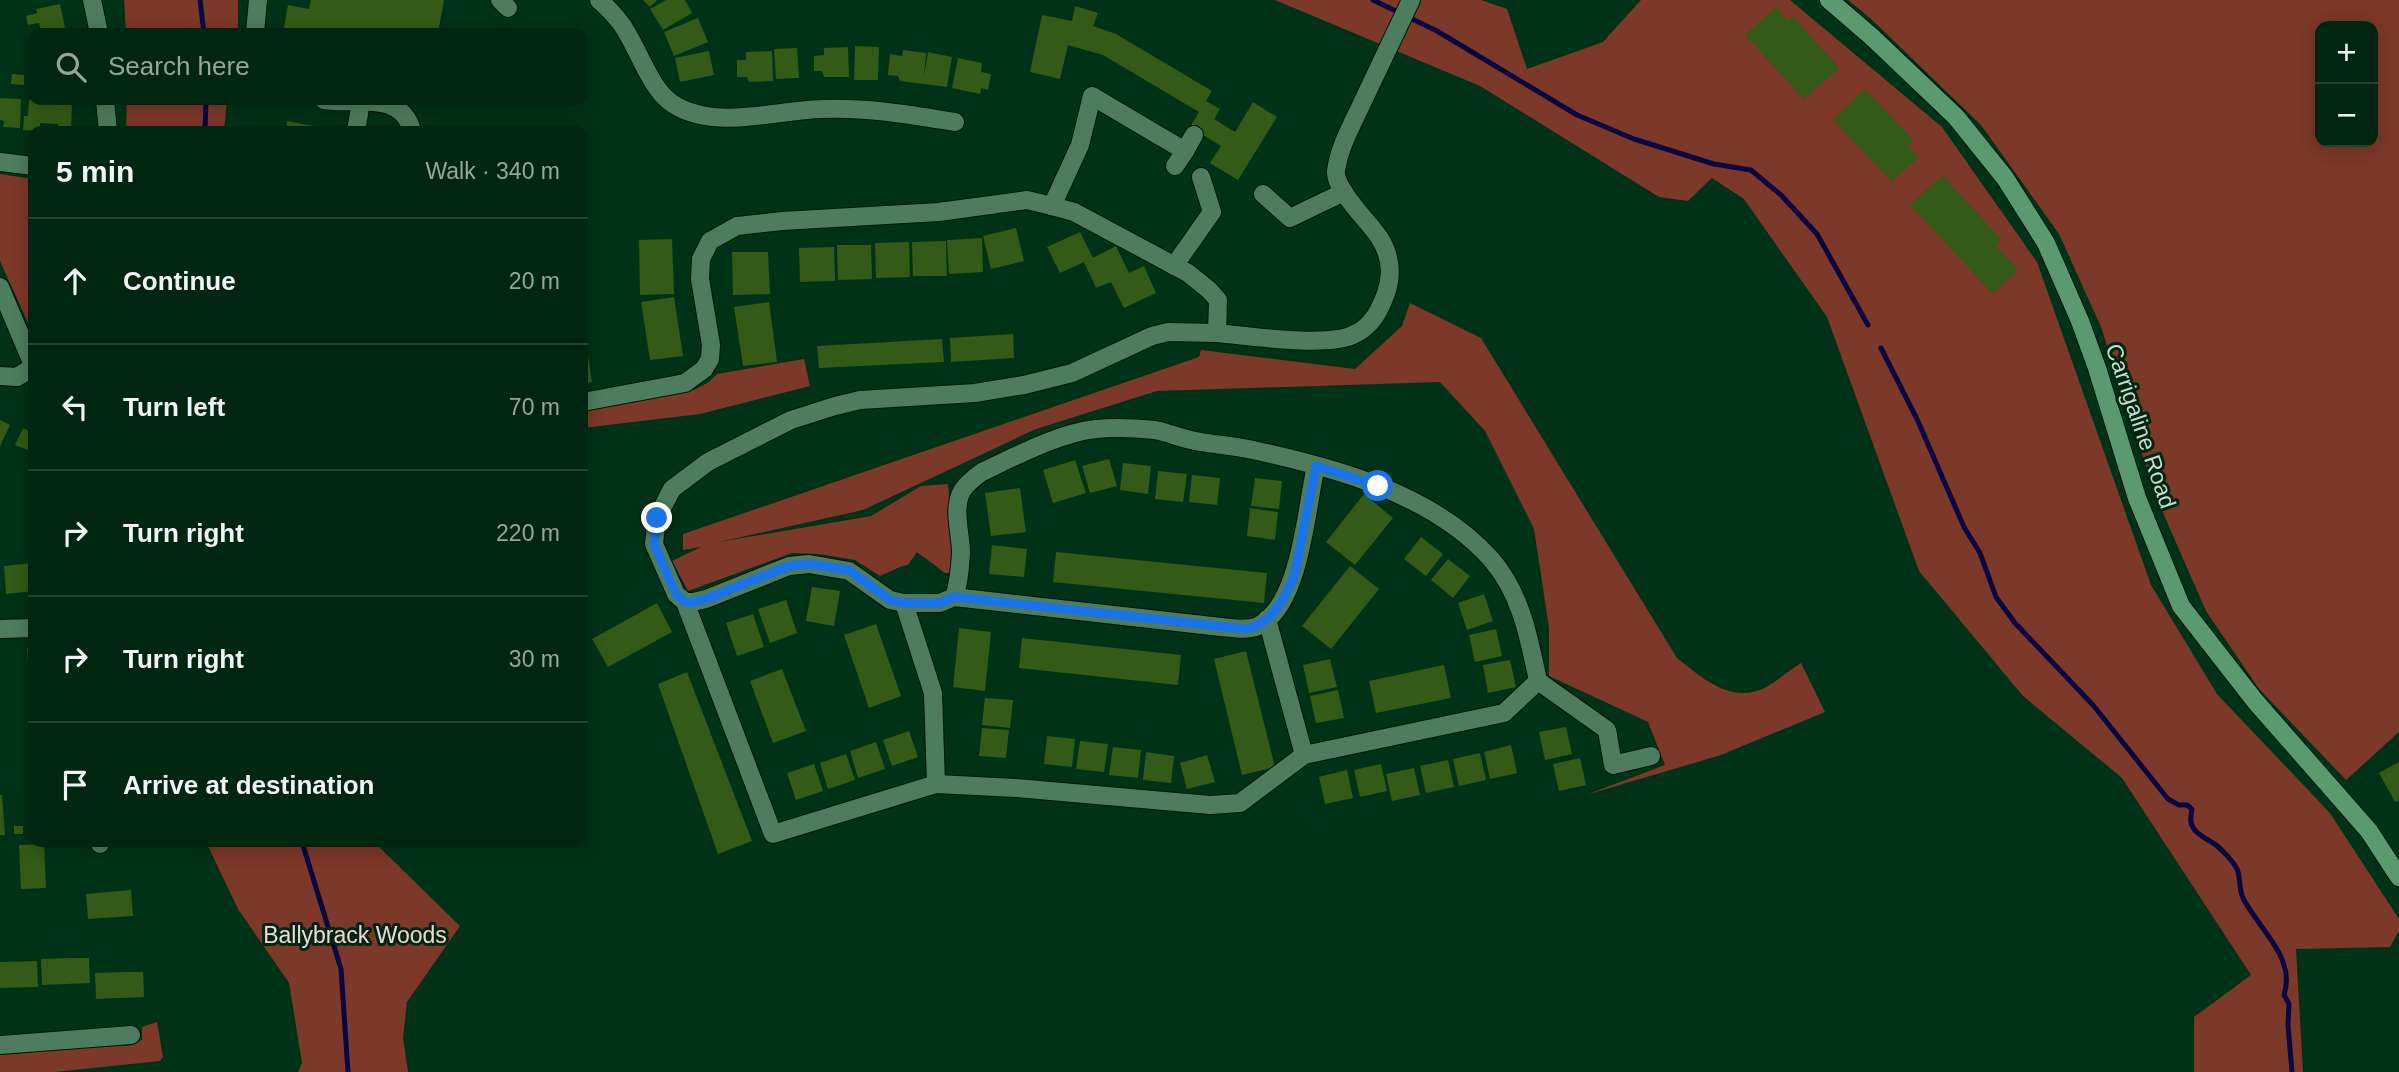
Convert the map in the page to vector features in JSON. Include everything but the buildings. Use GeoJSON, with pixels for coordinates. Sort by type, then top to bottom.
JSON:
{"type":"FeatureCollection","features":[{"type":"Feature","properties":{"kind":"main road","name":"Carrigaline Road"},"geometry":{"type":"LineString","coordinates":[[1829,0],[1956,117],[2005,178],[2046,243],[2080,321],[2137,498],[2181,606],[2255,701],[2369,831],[2399,877]]}},
{"type":"Feature","properties":{"kind":"street"},"geometry":{"type":"LineString","coordinates":[[92,0],[98,28]]}},
{"type":"Feature","properties":{"kind":"street"},"geometry":{"type":"LineString","coordinates":[[255,28],[258,0]]}},
{"type":"Feature","properties":{"kind":"street"},"geometry":{"type":"LineString","coordinates":[[600,0],[625,29],[659,92],[674,105],[696,114],[722,117],[822,108],[891,112],[955,122]]}},
{"type":"Feature","properties":{"kind":"street"},"geometry":{"type":"LineString","coordinates":[[1411,0],[1345,139],[1336,173],[1344,192],[1380,239],[1390,261],[1390,283],[1381,308],[1371,322],[1354,335],[1329,340],[1168,332],[1152,336],[1072,373],[1024,385],[975,393],[860,400],[835,406],[792,420],[720,456],[672,489],[657,518],[654,544],[676,594],[685,602],[773,834],[936,784],[1220,804],[1240,803],[1304,755],[1504,713],[1538,681]]}},
{"type":"Feature","properties":{"kind":"street"},"geometry":{"type":"LineString","coordinates":[[1052,206],[1080,145],[1092,96],[1190,143],[1175,166]]}},
{"type":"Feature","properties":{"kind":"street"},"geometry":{"type":"LineString","coordinates":[[105,105],[108,126]]}},
{"type":"Feature","properties":{"kind":"street"},"geometry":{"type":"LineString","coordinates":[[357,126],[360,105]]}},
{"type":"Feature","properties":{"kind":"street"},"geometry":{"type":"LineString","coordinates":[[392,105],[403,112],[410,126]]}},
{"type":"Feature","properties":{"kind":"street"},"geometry":{"type":"LineString","coordinates":[[0,162],[28,165]]}},
{"type":"Feature","properties":{"kind":"street"},"geometry":{"type":"LineString","coordinates":[[1174,266],[1212,212],[1201,177]]}},
{"type":"Feature","properties":{"kind":"street"},"geometry":{"type":"LineString","coordinates":[[1263,194],[1290,218],[1344,192]]}},
{"type":"Feature","properties":{"kind":"street"},"geometry":{"type":"LineString","coordinates":[[588,401],[685,383],[704,369],[710,359],[711,345],[700,279],[701,259],[710,241],[737,226],[782,221],[939,212],[1027,200],[1052,206],[1074,212],[1199,282],[1218,300],[1217,333]]}},
{"type":"Feature","properties":{"kind":"street"},"geometry":{"type":"LineString","coordinates":[[0,287],[28,354]]}},
{"type":"Feature","properties":{"kind":"street"},"geometry":{"type":"LineString","coordinates":[[0,376],[17,377],[28,369]]}},
{"type":"Feature","properties":{"kind":"street"},"geometry":{"type":"LineString","coordinates":[[954,597],[958,586],[961,552],[958,508],[963,489],[982,472],[1073,433],[1096,429],[1156,430],[1198,442],[1252,449],[1378,486],[1433,511],[1464,531],[1492,561],[1515,598],[1524,619],[1538,681],[1607,730],[1613,765],[1651,756]]}},
{"type":"Feature","properties":{"kind":"street"},"geometry":{"type":"LineString","coordinates":[[685,602],[706,599],[789,566],[809,564],[849,570],[890,600],[904,603],[940,603],[954,597],[1246,629],[1257,627],[1267,619],[1287,592],[1294,577],[1316,466]]}},
{"type":"Feature","properties":{"kind":"street"},"geometry":{"type":"LineString","coordinates":[[904,603],[933,693],[936,784]]}},
{"type":"Feature","properties":{"kind":"street"},"geometry":{"type":"LineString","coordinates":[[1267,619],[1304,755]]}},
{"type":"Feature","properties":{"kind":"street"},"geometry":{"type":"LineString","coordinates":[[0,629],[28,628]]}},
{"type":"Feature","properties":{"kind":"street"},"geometry":{"type":"LineString","coordinates":[[0,1045],[131,1035]]}},
{"type":"Feature","properties":{"kind":"green space"},"geometry":{"type":"Polygon","coordinates":[[[124,0],[238,0],[238,28],[126,28],[124,0]]]}},
{"type":"Feature","properties":{"kind":"green space"},"geometry":{"type":"Polygon","coordinates":[[[1275,0],[1481,0],[1507,9],[1527,69],[1603,42],[1641,0],[1790,0],[1942,127],[2037,262],[2151,585],[2217,694],[2330,813],[2399,919],[2399,931],[2390,947],[2296,949],[2303,1072],[2194,1072],[2194,1017],[2251,975],[2122,778],[2023,696],[1919,571],[1827,317],[1744,199],[1712,178],[1688,201],[1659,197],[1480,86],[1275,0]]]}},
{"type":"Feature","properties":{"kind":"green space"},"geometry":{"type":"Polygon","coordinates":[[[1848,0],[2399,0],[2399,732],[2346,780],[2259,689],[2206,611],[2156,497],[2101,327],[2059,234],[1981,125],[1848,0]]]}},
{"type":"Feature","properties":{"kind":"green space"},"geometry":{"type":"Polygon","coordinates":[[[127,105],[227,105],[224,126],[126,126],[127,105]]]}},
{"type":"Feature","properties":{"kind":"green space"},"geometry":{"type":"Polygon","coordinates":[[[0,174],[28,178],[28,323],[0,261],[0,174]]]}},
{"type":"Feature","properties":{"kind":"green space"},"geometry":{"type":"Polygon","coordinates":[[[1410,303],[1481,338],[1677,658],[1715,685],[1737,693],[1760,690],[1801,663],[1825,712],[1721,755],[1586,795],[1665,765],[1648,722],[1549,676],[1549,628],[1534,529],[1485,431],[1440,382],[1157,391],[1036,429],[863,510],[719,542],[871,516],[921,486],[948,484],[953,548],[950,573],[945,573],[917,552],[908,565],[880,576],[855,560],[792,553],[688,591],[672,561],[701,547],[683,550],[683,534],[1199,357],[1201,350],[1355,369],[1402,326],[1410,303]]]}},
{"type":"Feature","properties":{"kind":"green space"},"geometry":{"type":"Polygon","coordinates":[[[804,359],[810,386],[700,414],[588,427],[588,406],[694,390],[717,374],[804,359]]]}},
{"type":"Feature","properties":{"kind":"green space","name":"Ballybrack Woods"},"geometry":{"type":"Polygon","coordinates":[[[208,847],[379,847],[460,926],[407,1002],[403,1038],[408,1072],[298,1072],[302,1063],[289,983],[238,909],[208,847]]]}},
{"type":"Feature","properties":{"kind":"green space"},"geometry":{"type":"Polygon","coordinates":[[[157,1022],[163,1057],[160,1061],[55,1072],[0,1072],[0,1055],[109,1045],[128,1046],[142,1040],[142,1027],[157,1022]]]}},
{"type":"Feature","properties":{"kind":"waterway"},"geometry":{"type":"LineString","coordinates":[[200,0],[203,28]]}},
{"type":"Feature","properties":{"kind":"waterway"},"geometry":{"type":"LineString","coordinates":[[1373,0],[1437,31],[1577,115],[1634,139],[1714,164],[1751,170],[1781,195],[1817,234],[1868,325]]}},
{"type":"Feature","properties":{"kind":"waterway"},"geometry":{"type":"LineString","coordinates":[[205,126],[206,105]]}},
{"type":"Feature","properties":{"kind":"waterway"},"geometry":{"type":"LineString","coordinates":[[1881,348],[1917,419],[1964,527],[1980,553],[1996,597],[2015,623],[2093,705],[2168,799],[2192,809],[2192,827],[2218,847],[2237,869],[2244,900],[2274,945],[2285,969],[2284,995],[2289,1004],[2292,1072]]}},
{"type":"Feature","properties":{"kind":"waterway"},"geometry":{"type":"LineString","coordinates":[[304,847],[341,969],[348,1072]]}},
{"type":"Feature","properties":{"kind":"route"},"geometry":{"type":"LineString","coordinates":[[657,518],[654,544],[676,594],[685,602],[706,599],[789,566],[809,564],[849,570],[890,600],[911,604],[940,603],[954,597],[1246,629],[1257,627],[1267,619],[1287,592],[1294,577],[1316,466],[1378,486]]}}]}
